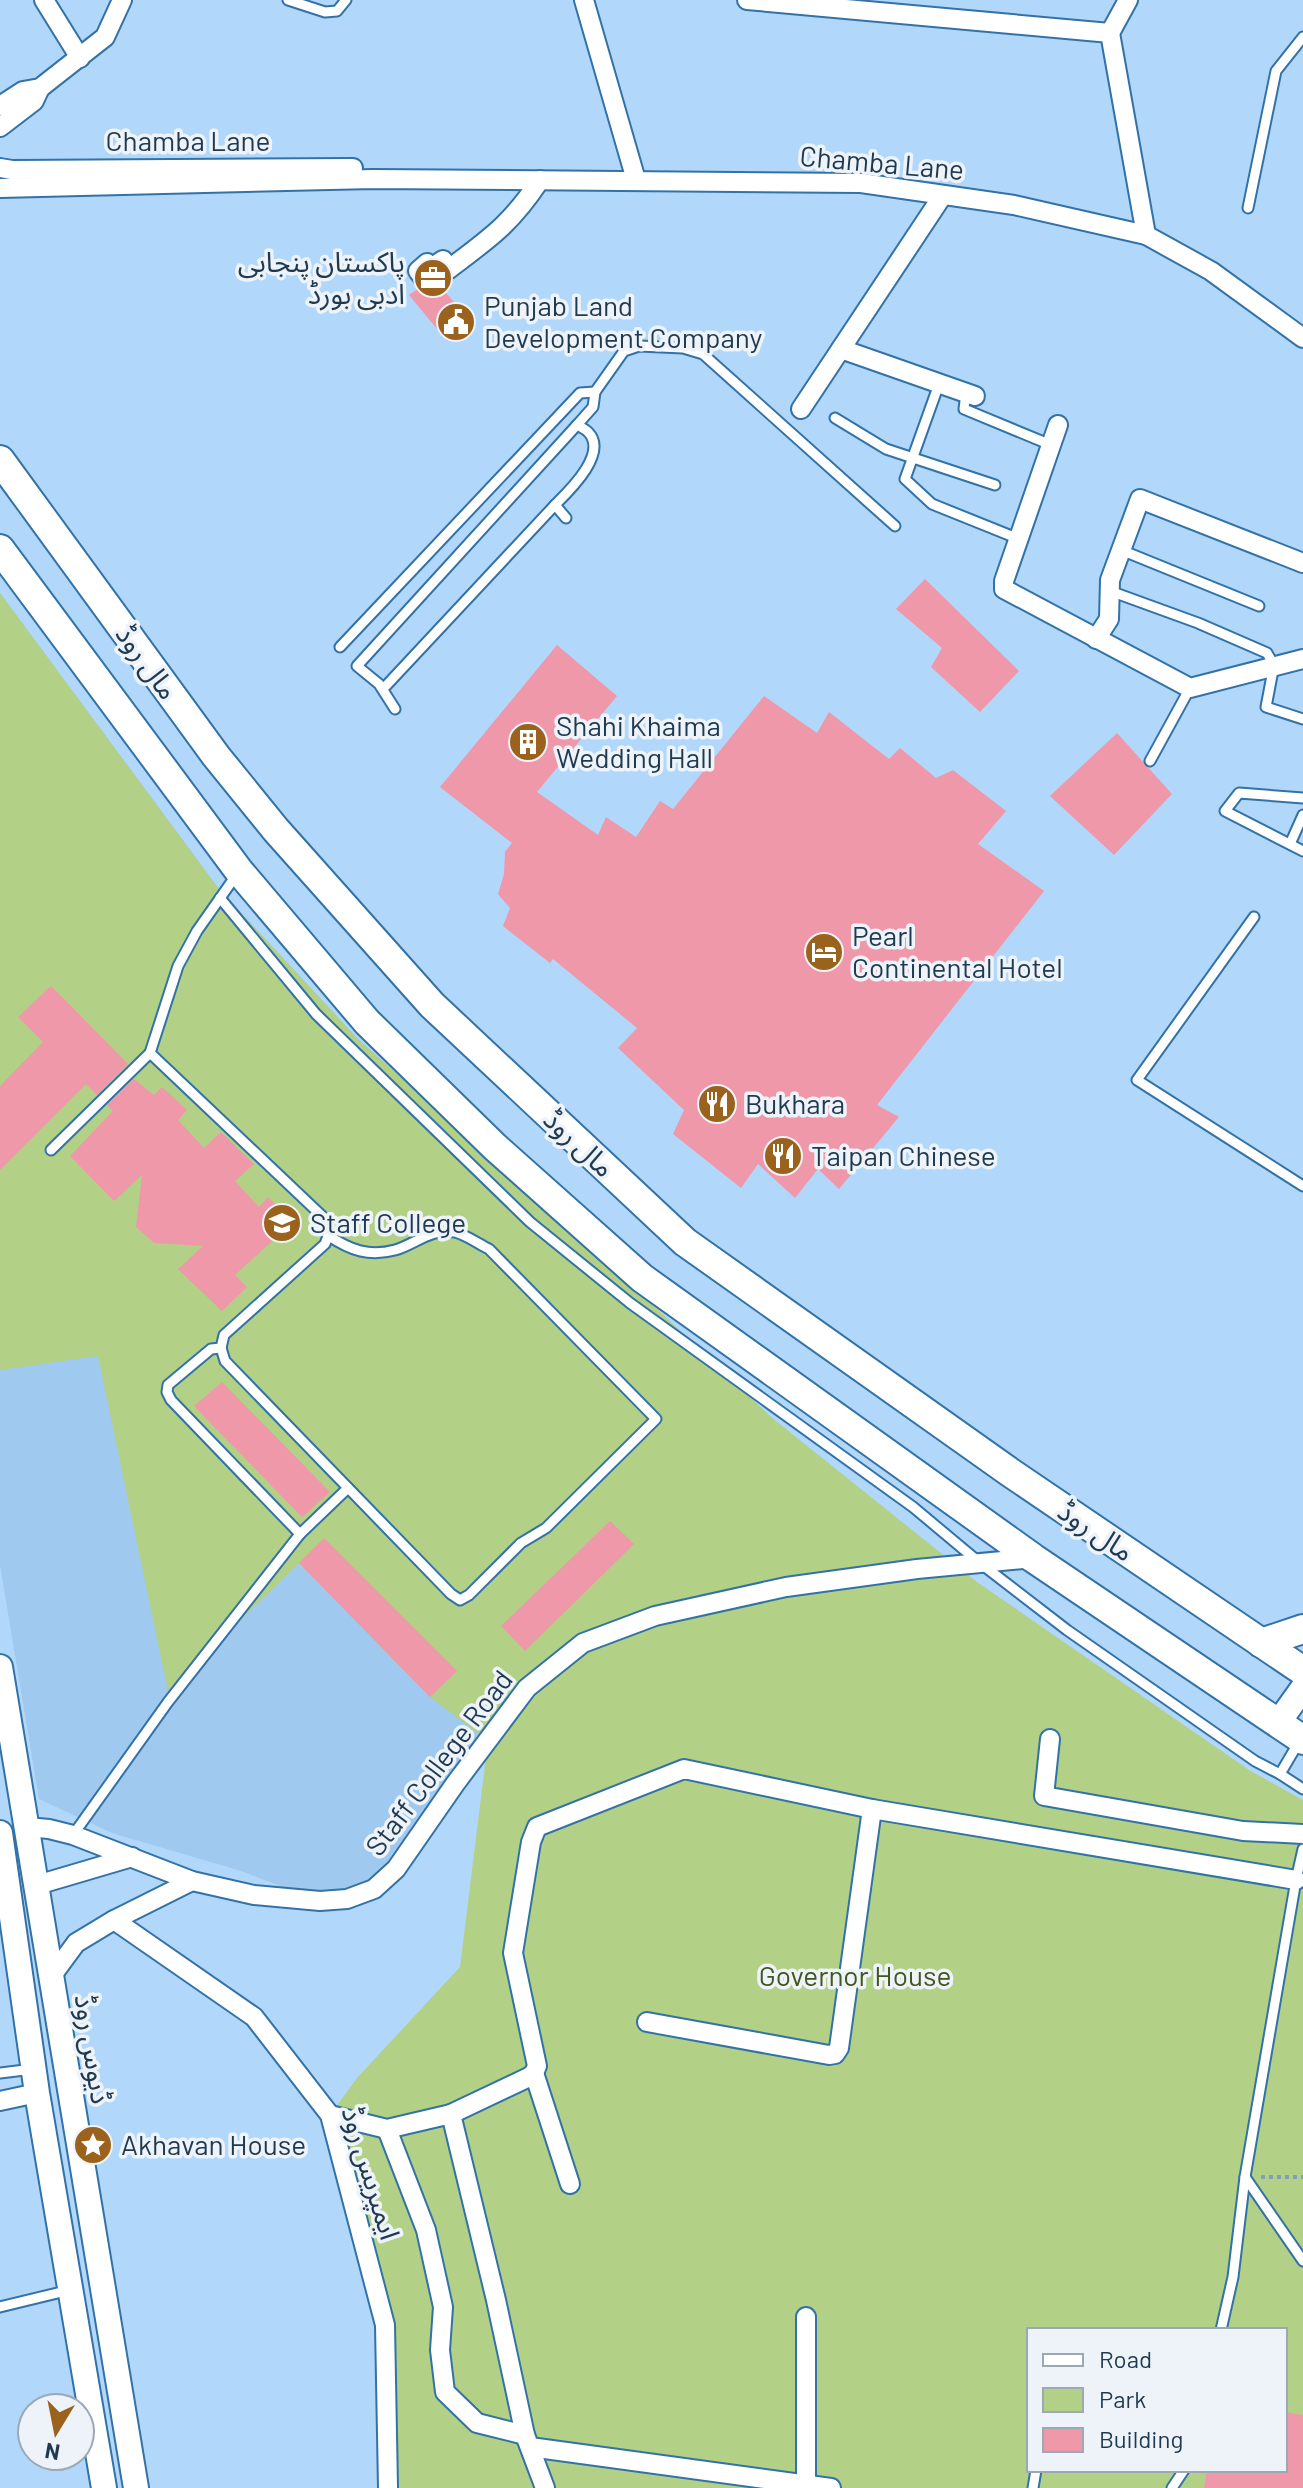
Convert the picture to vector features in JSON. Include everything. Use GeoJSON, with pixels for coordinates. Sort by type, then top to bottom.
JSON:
{"type":"FeatureCollection","features":[{"type":"Feature","properties":{"kind":"main road","name":"مال روڈ"},"geometry":{"type":"LineString","coordinates":[[0,460],[216,756],[276,830],[432,1005],[685,1242],[1011,1473],[1303,1671]]}},
{"type":"Feature","properties":{"kind":"main road","name":"مال روڈ"},"geometry":{"type":"LineString","coordinates":[[0,549],[239,871],[367,1022],[495,1147],[642,1278],[1033,1558],[1296,1734]]}},
{"type":"Feature","properties":{"kind":"main road"},"geometry":{"type":"LineString","coordinates":[[1261,1643],[1303,1629]]}},
{"type":"Feature","properties":{"kind":"main road","name":"ڈیوس روڈ"},"geometry":{"type":"LineString","coordinates":[[0,1667],[136,2488]]}},
{"type":"Feature","properties":{"kind":"main road"},"geometry":{"type":"LineString","coordinates":[[1296,1734],[1303,1688]]}},
{"type":"Feature","properties":{"kind":"main road"},"geometry":{"type":"LineString","coordinates":[[0,1833],[35,2081],[104,2488]]}},
{"type":"Feature","properties":{"kind":"main road"},"geometry":{"type":"LineString","coordinates":[[2,1859],[33,1859]]}},
{"type":"Feature","properties":{"kind":"street"},"geometry":{"type":"LineString","coordinates":[[44,0],[80,58]]}},
{"type":"Feature","properties":{"kind":"street"},"geometry":{"type":"LineString","coordinates":[[0,106],[23,91],[40,88],[105,37],[122,0]]}},
{"type":"Feature","properties":{"kind":"street"},"geometry":{"type":"LineString","coordinates":[[584,0],[636,180]]}},
{"type":"Feature","properties":{"kind":"street"},"geometry":{"type":"LineString","coordinates":[[747,0],[826,4],[1110,33]]}},
{"type":"Feature","properties":{"kind":"street"},"geometry":{"type":"LineString","coordinates":[[1128,0],[1110,33],[1146,235]]}},
{"type":"Feature","properties":{"kind":"street"},"geometry":{"type":"LineString","coordinates":[[0,127],[34,101],[40,88]]}},
{"type":"Feature","properties":{"kind":"street","name":"Chamba Lane"},"geometry":{"type":"LineString","coordinates":[[0,168],[353,168],[362,169],[373,179]]}},
{"type":"Feature","properties":{"kind":"street","name":"Chamba Lane"},"geometry":{"type":"LineString","coordinates":[[0,188],[373,179],[861,183],[1014,205],[1146,235],[1211,271],[1303,338]]}},
{"type":"Feature","properties":{"kind":"street"},"geometry":{"type":"LineString","coordinates":[[425,280],[418,271],[427,263],[431,268],[443,260],[449,269],[492,238],[521,210],[540,180]]}},
{"type":"Feature","properties":{"kind":"street"},"geometry":{"type":"LineString","coordinates":[[801,409],[943,195]]}},
{"type":"Feature","properties":{"kind":"street"},"geometry":{"type":"LineString","coordinates":[[841,349],[971,395]]}},
{"type":"Feature","properties":{"kind":"street"},"geometry":{"type":"LineString","coordinates":[[1058,425],[1004,581],[1004,589],[1190,688],[1303,659]]}},
{"type":"Feature","properties":{"kind":"street"},"geometry":{"type":"LineString","coordinates":[[1096,639],[1109,619],[1110,580],[1138,503],[1143,499],[1303,563]]}},
{"type":"Feature","properties":{"kind":"street","name":"Staff College Road"},"geometry":{"type":"LineString","coordinates":[[27,1827],[73,1835],[192,1881],[254,1895],[320,1901],[347,1899],[374,1889],[396,1869],[527,1688],[583,1643],[655,1616],[786,1587],[917,1569],[1033,1558]]}},
{"type":"Feature","properties":{"kind":"street"},"geometry":{"type":"LineString","coordinates":[[1050,1739],[1044,1796],[1243,1831],[1303,1834]]}},
{"type":"Feature","properties":{"kind":"street"},"geometry":{"type":"LineString","coordinates":[[330,2115],[387,2129],[451,2114],[534,2073],[537,2066],[513,1953],[531,1842],[537,1827],[684,1769],[872,1809],[1296,1880]]}},
{"type":"Feature","properties":{"kind":"street"},"geometry":{"type":"LineString","coordinates":[[647,2022],[835,2054],[839,2048],[872,1809]]}},
{"type":"Feature","properties":{"kind":"street"},"geometry":{"type":"LineString","coordinates":[[37,1885],[132,1857]]}},
{"type":"Feature","properties":{"kind":"street"},"geometry":{"type":"LineString","coordinates":[[51,1977],[76,1943],[192,1881]]}},
{"type":"Feature","properties":{"kind":"street","name":"ایمپریس روڈ"},"geometry":{"type":"LineString","coordinates":[[114,1920],[254,2017],[330,2115],[385,2325],[388,2488]]}},
{"type":"Feature","properties":{"kind":"street"},"geometry":{"type":"LineString","coordinates":[[534,2073],[570,2184]]}},
{"type":"Feature","properties":{"kind":"street"},"geometry":{"type":"LineString","coordinates":[[0,2101],[35,2081]]}},
{"type":"Feature","properties":{"kind":"street"},"geometry":{"type":"LineString","coordinates":[[451,2114],[528,2441],[545,2488]]}},
{"type":"Feature","properties":{"kind":"street"},"geometry":{"type":"LineString","coordinates":[[387,2129],[426,2230],[443,2307],[440,2350],[445,2392],[477,2423],[528,2441],[831,2488]]}},
{"type":"Feature","properties":{"kind":"street"},"geometry":{"type":"LineString","coordinates":[[806,2317],[806,2486]]}},
{"type":"Feature","properties":{"kind":"lane"},"geometry":{"type":"LineString","coordinates":[[288,0],[325,12],[337,11],[346,0]]}},
{"type":"Feature","properties":{"kind":"lane"},"geometry":{"type":"LineString","coordinates":[[1248,208],[1276,71],[1303,37]]}},
{"type":"Feature","properties":{"kind":"lane"},"geometry":{"type":"LineString","coordinates":[[395,709],[383,689],[357,666],[593,407],[595,392],[624,351],[639,346],[683,348],[703,354],[895,526]]}},
{"type":"Feature","properties":{"kind":"lane"},"geometry":{"type":"LineString","coordinates":[[939,384],[905,479],[932,504],[1019,539]]}},
{"type":"Feature","properties":{"kind":"lane"},"geometry":{"type":"LineString","coordinates":[[340,647],[580,393],[595,392]]}},
{"type":"Feature","properties":{"kind":"lane"},"geometry":{"type":"LineString","coordinates":[[971,395],[964,406],[966,410],[1051,445]]}},
{"type":"Feature","properties":{"kind":"lane"},"geometry":{"type":"LineString","coordinates":[[835,418],[886,449],[995,485]]}},
{"type":"Feature","properties":{"kind":"lane"},"geometry":{"type":"LineString","coordinates":[[383,689],[581,479],[595,445],[590,433],[577,425]]}},
{"type":"Feature","properties":{"kind":"lane"},"geometry":{"type":"LineString","coordinates":[[555,505],[566,518]]}},
{"type":"Feature","properties":{"kind":"lane"},"geometry":{"type":"LineString","coordinates":[[1121,550],[1259,606]]}},
{"type":"Feature","properties":{"kind":"lane"},"geometry":{"type":"LineString","coordinates":[[1110,591],[1198,623],[1267,653],[1274,665],[1266,707],[1303,719]]}},
{"type":"Feature","properties":{"kind":"lane"},"geometry":{"type":"LineString","coordinates":[[1150,761],[1190,688]]}},
{"type":"Feature","properties":{"kind":"lane"},"geometry":{"type":"LineString","coordinates":[[1303,798],[1239,793],[1225,811],[1303,851]]}},
{"type":"Feature","properties":{"kind":"lane"},"geometry":{"type":"LineString","coordinates":[[1290,844],[1303,815]]}},
{"type":"Feature","properties":{"kind":"lane"},"geometry":{"type":"LineString","coordinates":[[51,1150],[150,1053],[178,966],[197,931],[239,871]]}},
{"type":"Feature","properties":{"kind":"lane"},"geometry":{"type":"LineString","coordinates":[[220,898],[316,1014],[530,1222],[630,1303],[913,1507],[1067,1630],[1255,1761],[1303,1789]]}},
{"type":"Feature","properties":{"kind":"lane"},"geometry":{"type":"LineString","coordinates":[[1254,917],[1137,1080],[1303,1186]]}},
{"type":"Feature","properties":{"kind":"lane"},"geometry":{"type":"LineString","coordinates":[[150,1053],[328,1225],[329,1236],[325,1244],[224,1335],[221,1348],[225,1361],[460,1600],[469,1595],[521,1543],[546,1528],[656,1419],[489,1249],[456,1232],[432,1232],[395,1250],[366,1254],[348,1248],[329,1236]]}},
{"type":"Feature","properties":{"kind":"lane"},"geometry":{"type":"LineString","coordinates":[[221,1348],[211,1349],[168,1385],[167,1392],[171,1400],[300,1534]]}},
{"type":"Feature","properties":{"kind":"lane"},"geometry":{"type":"LineString","coordinates":[[73,1835],[168,1702],[300,1534],[348,1488]]}},
{"type":"Feature","properties":{"kind":"lane"},"geometry":{"type":"LineString","coordinates":[[1280,1774],[1296,1734]]}},
{"type":"Feature","properties":{"kind":"lane"},"geometry":{"type":"LineString","coordinates":[[1221,2328],[1233,2277],[1245,2177],[1303,1849]]}},
{"type":"Feature","properties":{"kind":"lane"},"geometry":{"type":"LineString","coordinates":[[0,2073],[35,2081]]}},
{"type":"Feature","properties":{"kind":"lane"},"geometry":{"type":"LineString","coordinates":[[1245,2177],[1303,2261]]}},
{"type":"Feature","properties":{"kind":"lane"},"geometry":{"type":"LineString","coordinates":[[0,2307],[70,2290]]}},
{"type":"Feature","properties":{"kind":"path"},"geometry":{"type":"LineString","coordinates":[[1245,2177],[1303,2177]]}},
{"type":"Feature","properties":{"kind":"shaded area","name":"Staff College"},"geometry":{"type":"Polygon","coordinates":[[[0,593],[219,889],[357,1038],[635,1288],[583,1643],[374,1889],[320,1901],[241,1871],[112,1833],[39,1799],[0,1565],[0,593]]]}},
{"type":"Feature","properties":{"kind":"green space","name":"Governor House"},"geometry":{"type":"Polygon","coordinates":[[[0,593],[219,889],[357,1038],[635,1288],[771,1417],[977,1582],[1249,1770],[1303,1800],[1303,2488],[388,2488],[385,2325],[330,2115],[357,2078],[460,1967],[488,1741],[430,1697],[299,1563],[168,1691],[98,1356],[0,1370],[0,593]]]}},
{"type":"Feature","properties":{"kind":"building"},"geometry":{"type":"Polygon","coordinates":[[[437,282],[472,324],[447,341],[409,295],[418,289],[426,292],[432,290],[437,282]]]}},
{"type":"Feature","properties":{"kind":"building"},"geometry":{"type":"Polygon","coordinates":[[[925,579],[1019,671],[980,712],[931,667],[942,648],[896,609],[925,579]]]}},
{"type":"Feature","properties":{"kind":"building","name":"Pearl Continental Hotel"},"geometry":{"type":"Polygon","coordinates":[[[557,645],[617,696],[537,792],[598,835],[606,817],[636,837],[660,801],[673,809],[764,696],[817,733],[829,712],[889,759],[900,748],[936,778],[953,770],[1006,811],[978,844],[1044,891],[877,1105],[899,1117],[839,1189],[818,1169],[795,1198],[758,1164],[741,1188],[673,1134],[684,1110],[618,1048],[637,1028],[553,959],[550,963],[503,926],[510,908],[498,894],[504,874],[505,852],[512,843],[440,787],[557,645]]]}},
{"type":"Feature","properties":{"kind":"building"},"geometry":{"type":"Polygon","coordinates":[[[1117,733],[1172,794],[1114,855],[1050,796],[1117,733]]]}},
{"type":"Feature","properties":{"kind":"building"},"geometry":{"type":"Polygon","coordinates":[[[51,986],[128,1064],[97,1095],[86,1084],[0,1170],[0,1086],[43,1042],[18,1017],[51,986]]]}},
{"type":"Feature","properties":{"kind":"building"},"geometry":{"type":"Polygon","coordinates":[[[134,1079],[154,1095],[162,1087],[187,1110],[178,1120],[204,1148],[221,1132],[254,1164],[235,1181],[259,1207],[268,1197],[293,1222],[235,1275],[247,1287],[222,1311],[178,1269],[203,1246],[154,1243],[136,1227],[142,1175],[114,1201],[70,1156],[113,1111],[107,1105],[134,1079]]]}},
{"type":"Feature","properties":{"kind":"building"},"geometry":{"type":"Polygon","coordinates":[[[222,1382],[330,1492],[302,1517],[194,1406],[222,1382]]]}},
{"type":"Feature","properties":{"kind":"building"},"geometry":{"type":"Polygon","coordinates":[[[610,1521],[634,1544],[525,1651],[501,1626],[610,1521]]]}},
{"type":"Feature","properties":{"kind":"building"},"geometry":{"type":"Polygon","coordinates":[[[324,1538],[457,1671],[430,1697],[299,1563],[324,1538]]]}},
{"type":"Feature","properties":{"kind":"building"},"geometry":{"type":"Polygon","coordinates":[[[1287,2412],[1303,2415],[1303,2488],[1204,2488],[1207,2472],[1287,2472],[1287,2412]]]}},
{"type":"Feature","properties":{"kind":"place","name":"پاکستان پنجابی ادبی بورڈ"},"geometry":{"type":"Point","coordinates":[433,278]}},
{"type":"Feature","properties":{"kind":"place","name":"Punjab Land Development Company"},"geometry":{"type":"Point","coordinates":[456,322]}},
{"type":"Feature","properties":{"kind":"place","name":"Shahi Khaima Wedding Hall"},"geometry":{"type":"Point","coordinates":[528,742]}},
{"type":"Feature","properties":{"kind":"place","name":"Pearl Continental Hotel"},"geometry":{"type":"Point","coordinates":[824,952]}},
{"type":"Feature","properties":{"kind":"place","name":"Bukhara"},"geometry":{"type":"Point","coordinates":[717,1104]}},
{"type":"Feature","properties":{"kind":"place","name":"Taipan Chinese"},"geometry":{"type":"Point","coordinates":[783,1156]}},
{"type":"Feature","properties":{"kind":"place","name":"Staff College"},"geometry":{"type":"Point","coordinates":[282,1223]}},
{"type":"Feature","properties":{"kind":"place","name":"Akhavan House"},"geometry":{"type":"Point","coordinates":[93,2145]}}]}
